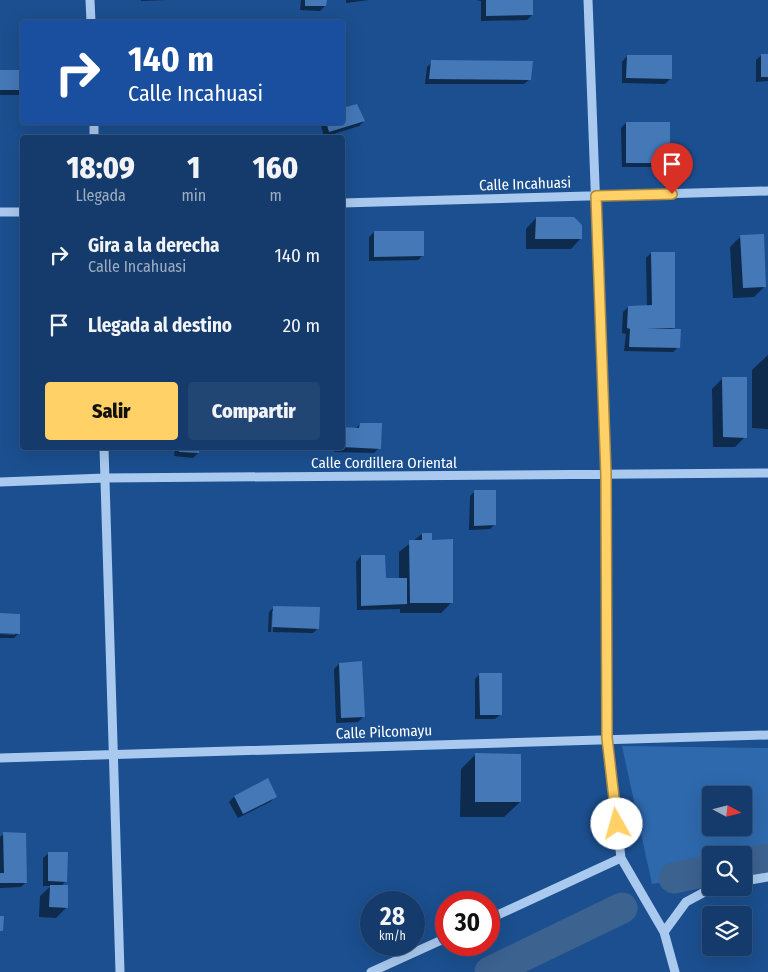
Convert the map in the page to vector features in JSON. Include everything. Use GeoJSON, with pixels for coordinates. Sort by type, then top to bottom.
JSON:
{"type":"FeatureCollection","features":[{"type":"Feature","properties":{"kind":"street"},"geometry":{"type":"LineString","coordinates":[[90,0],[91,20]]}},
{"type":"Feature","properties":{"kind":"street"},"geometry":{"type":"LineString","coordinates":[[588,0],[606,475],[607,738],[621,858],[664,932],[675,972]]}},
{"type":"Feature","properties":{"kind":"street","name":"Calle Incahuasi"},"geometry":{"type":"LineString","coordinates":[[345,203],[768,191]]}},
{"type":"Feature","properties":{"kind":"street"},"geometry":{"type":"LineString","coordinates":[[0,212],[20,212]]}},
{"type":"Feature","properties":{"kind":"street"},"geometry":{"type":"LineString","coordinates":[[104,450],[120,972]]}},
{"type":"Feature","properties":{"kind":"street","name":"Calle Cordillera Oriental"},"geometry":{"type":"LineString","coordinates":[[0,482],[105,478],[768,473]]}},
{"type":"Feature","properties":{"kind":"street","name":"Calle Pilcomayu"},"geometry":{"type":"LineString","coordinates":[[0,758],[607,738],[768,736]]}},
{"type":"Feature","properties":{"kind":"street"},"geometry":{"type":"LineString","coordinates":[[500,914],[621,858]]}},
{"type":"Feature","properties":{"kind":"street"},"geometry":{"type":"LineString","coordinates":[[752,880],[768,877]]}},
{"type":"Feature","properties":{"kind":"street"},"geometry":{"type":"LineString","coordinates":[[664,932],[686,902],[702,893]]}},
{"type":"Feature","properties":{"kind":"street"},"geometry":{"type":"LineString","coordinates":[[371,972],[435,943]]}},
{"type":"Feature","properties":{"kind":"shaded area"},"geometry":{"type":"Polygon","coordinates":[[[622,746],[768,748],[768,865],[752,868],[752,846],[702,846],[702,876],[652,884],[622,746]]]}},
{"type":"Feature","properties":{"kind":"building"},"geometry":{"type":"Polygon","coordinates":[[[305,0],[327,0],[326,6],[305,6],[305,0]]]}},
{"type":"Feature","properties":{"kind":"building"},"geometry":{"type":"Polygon","coordinates":[[[486,0],[533,0],[533,15],[486,16],[486,0]]]}},
{"type":"Feature","properties":{"kind":"building"},"geometry":{"type":"Polygon","coordinates":[[[761,54],[768,54],[768,77],[761,77],[761,54]]]}},
{"type":"Feature","properties":{"kind":"building"},"geometry":{"type":"Polygon","coordinates":[[[627,55],[672,55],[672,79],[626,78],[627,55]]]}},
{"type":"Feature","properties":{"kind":"building"},"geometry":{"type":"Polygon","coordinates":[[[431,60],[533,61],[531,80],[429,79],[431,60]]]}},
{"type":"Feature","properties":{"kind":"building"},"geometry":{"type":"Polygon","coordinates":[[[0,70],[20,70],[20,90],[0,90],[0,70]]]}},
{"type":"Feature","properties":{"kind":"building"},"geometry":{"type":"Polygon","coordinates":[[[357,104],[365,121],[329,132],[327,125],[345,125],[345,107],[357,104]]]}},
{"type":"Feature","properties":{"kind":"building"},"geometry":{"type":"Polygon","coordinates":[[[626,122],[670,122],[670,163],[626,163],[626,122]]]}},
{"type":"Feature","properties":{"kind":"building"},"geometry":{"type":"Polygon","coordinates":[[[536,217],[574,217],[582,225],[582,239],[535,239],[536,217]]]}},
{"type":"Feature","properties":{"kind":"building"},"geometry":{"type":"Polygon","coordinates":[[[374,231],[424,231],[424,256],[374,257],[374,231]]]}},
{"type":"Feature","properties":{"kind":"building"},"geometry":{"type":"Polygon","coordinates":[[[764,234],[766,287],[743,288],[740,235],[764,234]]]}},
{"type":"Feature","properties":{"kind":"building"},"geometry":{"type":"Polygon","coordinates":[[[651,252],[675,252],[675,328],[646,329],[681,329],[680,348],[629,347],[630,329],[627,328],[628,306],[652,305],[651,252]]]}},
{"type":"Feature","properties":{"kind":"building"},"geometry":{"type":"Polygon","coordinates":[[[722,377],[747,377],[747,438],[723,437],[722,377]]]}},
{"type":"Feature","properties":{"kind":"building"},"geometry":{"type":"Polygon","coordinates":[[[360,423],[382,423],[381,449],[345,447],[345,427],[359,428],[360,423]]]}},
{"type":"Feature","properties":{"kind":"building"},"geometry":{"type":"Polygon","coordinates":[[[179,450],[199,450],[199,453],[179,452],[179,450]]]}},
{"type":"Feature","properties":{"kind":"building"},"geometry":{"type":"Polygon","coordinates":[[[474,490],[496,490],[496,525],[474,526],[474,490]]]}},
{"type":"Feature","properties":{"kind":"building"},"geometry":{"type":"Polygon","coordinates":[[[422,533],[432,533],[432,540],[453,539],[453,603],[410,603],[409,540],[422,540],[422,533]]]}},
{"type":"Feature","properties":{"kind":"building"},"geometry":{"type":"Polygon","coordinates":[[[361,555],[385,555],[386,578],[407,578],[407,604],[361,606],[361,555]]]}},
{"type":"Feature","properties":{"kind":"building"},"geometry":{"type":"Polygon","coordinates":[[[273,606],[320,607],[319,629],[272,627],[273,606]]]}},
{"type":"Feature","properties":{"kind":"building"},"geometry":{"type":"Polygon","coordinates":[[[0,613],[20,614],[20,634],[0,633],[0,613]]]}},
{"type":"Feature","properties":{"kind":"building"},"geometry":{"type":"Polygon","coordinates":[[[362,661],[365,717],[341,718],[339,663],[362,661]]]}},
{"type":"Feature","properties":{"kind":"building"},"geometry":{"type":"Polygon","coordinates":[[[479,673],[502,673],[502,715],[480,715],[479,673]]]}},
{"type":"Feature","properties":{"kind":"building"},"geometry":{"type":"Polygon","coordinates":[[[475,753],[521,754],[521,802],[475,802],[475,753]]]}},
{"type":"Feature","properties":{"kind":"building"},"geometry":{"type":"Polygon","coordinates":[[[268,778],[277,797],[243,814],[234,796],[268,778]]]}},
{"type":"Feature","properties":{"kind":"building"},"geometry":{"type":"Polygon","coordinates":[[[3,832],[26,833],[27,883],[0,883],[0,873],[4,873],[3,832]]]}},
{"type":"Feature","properties":{"kind":"building"},"geometry":{"type":"Polygon","coordinates":[[[48,852],[68,852],[67,882],[48,881],[48,852]]]}},
{"type":"Feature","properties":{"kind":"building"},"geometry":{"type":"Polygon","coordinates":[[[50,885],[68,885],[68,908],[49,907],[50,885]]]}},
{"type":"Feature","properties":{"kind":"building"},"geometry":{"type":"Polygon","coordinates":[[[0,916],[4,916],[3,931],[0,931],[0,916]]]}},
{"type":"Feature","properties":{"kind":"waterway"},"geometry":{"type":"LineString","coordinates":[[752,862],[768,859]]}},
{"type":"Feature","properties":{"kind":"waterway"},"geometry":{"type":"LineString","coordinates":[[674,878],[702,872]]}},
{"type":"Feature","properties":{"kind":"waterway"},"geometry":{"type":"LineString","coordinates":[[490,972],[622,908]]}},
{"type":"Feature","properties":{"kind":"route"},"geometry":{"type":"LineString","coordinates":[[617,824],[607,738],[606,475],[596,196],[672,194]]}}]}
